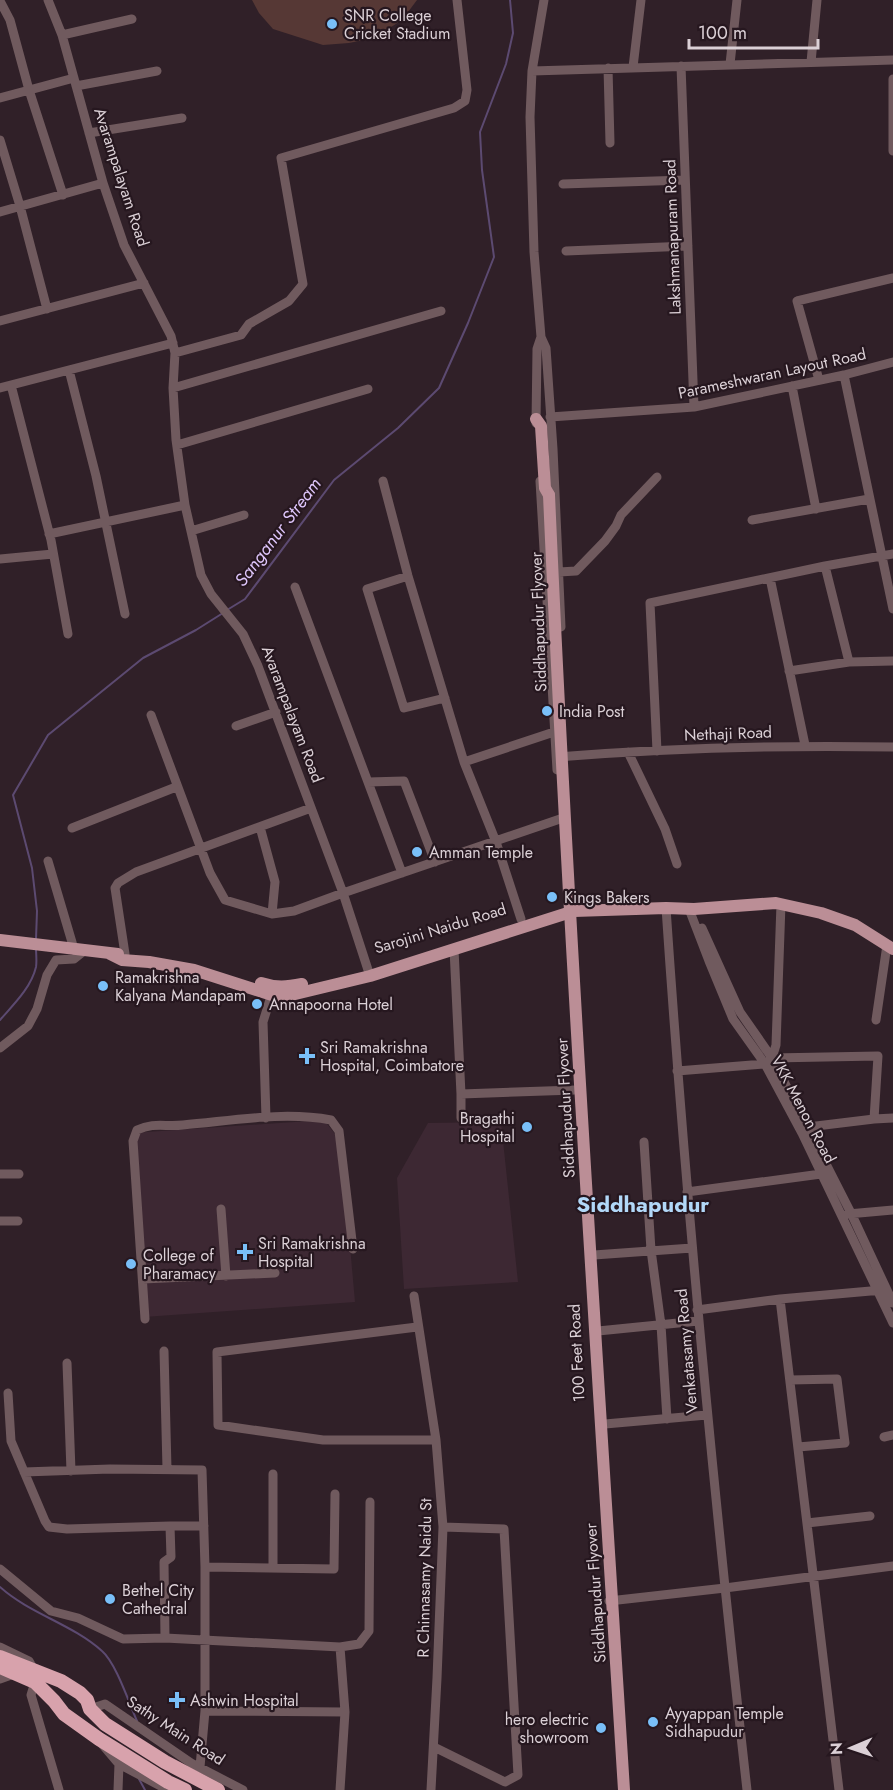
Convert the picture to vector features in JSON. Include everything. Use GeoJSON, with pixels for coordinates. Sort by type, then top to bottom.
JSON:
{"type":"FeatureCollection","features":[{"type":"Feature","properties":{"kind":"highway"},"geometry":{"type":"LineString","coordinates":[[1,1657],[14,1674],[62,1681],[73,1688],[105,1724],[165,1762],[218,1790]]}},
{"type":"Feature","properties":{"kind":"highway"},"geometry":{"type":"LineString","coordinates":[[1,1657],[35,1676],[64,1714],[99,1739],[124,1763],[185,1790]]}},
{"type":"Feature","properties":{"kind":"highway"},"geometry":{"type":"LineString","coordinates":[[58,1707],[62,1695],[73,1688]]}},
{"type":"Feature","properties":{"kind":"highway"},"geometry":{"type":"LineString","coordinates":[[75,1722],[89,1704]]}},
{"type":"Feature","properties":{"kind":"main road","name":"Siddhapudur Flyover"},"geometry":{"type":"LineString","coordinates":[[536,419],[541,426],[549,495],[560,744],[622,1790]]}},
{"type":"Feature","properties":{"kind":"main road","name":"Siddhapudur Flyover"},"geometry":{"type":"LineString","coordinates":[[546,463],[552,439]]}},
{"type":"Feature","properties":{"kind":"main road"},"geometry":{"type":"LineString","coordinates":[[110,954],[122,960],[149,962],[211,974],[273,991],[369,971],[454,949],[568,910],[691,909],[776,903],[821,913],[855,925],[890,947]]}},
{"type":"Feature","properties":{"kind":"main road","name":"100 Feet Road"},"geometry":{"type":"LineString","coordinates":[[568,910],[605,1424],[622,1790]]}},
{"type":"Feature","properties":{"kind":"main road","name":"100 Feet Road"},"geometry":{"type":"LineString","coordinates":[[568,910],[575,1090],[628,1790]]}},
{"type":"Feature","properties":{"kind":"main road","name":"Sarojini Naidu Road"},"geometry":{"type":"LineString","coordinates":[[369,971],[521,919],[568,910]]}},
{"type":"Feature","properties":{"kind":"main road"},"geometry":{"type":"LineString","coordinates":[[0,940],[195,962],[273,991]]}},
{"type":"Feature","properties":{"kind":"street","name":"Avarampalayam Road"},"geometry":{"type":"LineString","coordinates":[[48,0],[62,35],[103,183],[124,244],[173,343],[175,353],[172,388],[177,445],[185,506],[201,575],[211,594],[243,634],[258,666],[343,893],[369,971]]}},
{"type":"Feature","properties":{"kind":"street"},"geometry":{"type":"LineString","coordinates":[[175,353],[240,335],[249,324],[289,301],[303,284],[281,159],[454,108],[465,101],[467,90],[457,0]]}},
{"type":"Feature","properties":{"kind":"street"},"geometry":{"type":"LineString","coordinates":[[544,0],[532,71],[530,117],[534,252],[541,337],[546,348],[559,572],[560,819],[568,910]]}},
{"type":"Feature","properties":{"kind":"street"},"geometry":{"type":"LineString","coordinates":[[633,67],[641,0]]}},
{"type":"Feature","properties":{"kind":"street"},"geometry":{"type":"LineString","coordinates":[[730,64],[737,0]]}},
{"type":"Feature","properties":{"kind":"street"},"geometry":{"type":"LineString","coordinates":[[811,62],[817,0]]}},
{"type":"Feature","properties":{"kind":"street"},"geometry":{"type":"LineString","coordinates":[[0,1],[10,20],[29,90],[63,195]]}},
{"type":"Feature","properties":{"kind":"street"},"geometry":{"type":"LineString","coordinates":[[62,35],[132,19]]}},
{"type":"Feature","properties":{"kind":"street"},"geometry":{"type":"LineString","coordinates":[[532,71],[893,60]]}},
{"type":"Feature","properties":{"kind":"street","name":"Lakshmanapuram Road"},"geometry":{"type":"LineString","coordinates":[[681,66],[694,406]]}},
{"type":"Feature","properties":{"kind":"street"},"geometry":{"type":"LineString","coordinates":[[608,68],[610,143]]}},
{"type":"Feature","properties":{"kind":"street"},"geometry":{"type":"LineString","coordinates":[[0,98],[75,82],[157,71]]}},
{"type":"Feature","properties":{"kind":"street"},"geometry":{"type":"LineString","coordinates":[[893,79],[893,151]]}},
{"type":"Feature","properties":{"kind":"street"},"geometry":{"type":"LineString","coordinates":[[89,133],[182,118]]}},
{"type":"Feature","properties":{"kind":"street"},"geometry":{"type":"LineString","coordinates":[[0,140],[20,206],[46,309]]}},
{"type":"Feature","properties":{"kind":"street"},"geometry":{"type":"LineString","coordinates":[[563,184],[685,180]]}},
{"type":"Feature","properties":{"kind":"street"},"geometry":{"type":"LineString","coordinates":[[0,212],[103,183]]}},
{"type":"Feature","properties":{"kind":"street"},"geometry":{"type":"LineString","coordinates":[[567,251],[688,246]]}},
{"type":"Feature","properties":{"kind":"street"},"geometry":{"type":"LineString","coordinates":[[819,380],[797,301],[892,278]]}},
{"type":"Feature","properties":{"kind":"street"},"geometry":{"type":"LineString","coordinates":[[0,321],[144,283]]}},
{"type":"Feature","properties":{"kind":"street"},"geometry":{"type":"LineString","coordinates":[[172,388],[441,311]]}},
{"type":"Feature","properties":{"kind":"street"},"geometry":{"type":"LineString","coordinates":[[541,337],[537,350],[536,419],[554,732],[560,757],[568,910]]}},
{"type":"Feature","properties":{"kind":"street"},"geometry":{"type":"LineString","coordinates":[[0,388],[173,343]]}},
{"type":"Feature","properties":{"kind":"street","name":"Parameshwaran Layout Road"},"geometry":{"type":"LineString","coordinates":[[550,417],[694,406],[844,375],[893,362]]}},
{"type":"Feature","properties":{"kind":"street"},"geometry":{"type":"LineString","coordinates":[[69,370],[107,522],[125,614]]}},
{"type":"Feature","properties":{"kind":"street"},"geometry":{"type":"LineString","coordinates":[[844,375],[893,609]]}},
{"type":"Feature","properties":{"kind":"street"},"geometry":{"type":"LineString","coordinates":[[11,385],[49,534],[68,634]]}},
{"type":"Feature","properties":{"kind":"street"},"geometry":{"type":"LineString","coordinates":[[792,386],[816,509]]}},
{"type":"Feature","properties":{"kind":"street"},"geometry":{"type":"LineString","coordinates":[[177,445],[368,389]]}},
{"type":"Feature","properties":{"kind":"street"},"geometry":{"type":"LineString","coordinates":[[559,572],[576,571],[605,542],[621,515],[657,477]]}},
{"type":"Feature","properties":{"kind":"street"},"geometry":{"type":"LineString","coordinates":[[383,481],[408,576],[464,762],[496,842],[521,919]]}},
{"type":"Feature","properties":{"kind":"street"},"geometry":{"type":"LineString","coordinates":[[752,520],[869,499]]}},
{"type":"Feature","properties":{"kind":"street"},"geometry":{"type":"LineString","coordinates":[[49,534],[185,506]]}},
{"type":"Feature","properties":{"kind":"street"},"geometry":{"type":"LineString","coordinates":[[191,531],[244,515]]}},
{"type":"Feature","properties":{"kind":"street"},"geometry":{"type":"LineString","coordinates":[[0,558],[53,554]]}},
{"type":"Feature","properties":{"kind":"street"},"geometry":{"type":"LineString","coordinates":[[657,750],[650,603],[893,554]]}},
{"type":"Feature","properties":{"kind":"street"},"geometry":{"type":"LineString","coordinates":[[825,566],[849,662]]}},
{"type":"Feature","properties":{"kind":"street"},"geometry":{"type":"LineString","coordinates":[[408,576],[367,589],[404,708],[445,698]]}},
{"type":"Feature","properties":{"kind":"street"},"geometry":{"type":"LineString","coordinates":[[770,578],[805,745]]}},
{"type":"Feature","properties":{"kind":"street"},"geometry":{"type":"LineString","coordinates":[[295,587],[402,873]]}},
{"type":"Feature","properties":{"kind":"street"},"geometry":{"type":"LineString","coordinates":[[789,671],[849,662],[893,661]]}},
{"type":"Feature","properties":{"kind":"street"},"geometry":{"type":"LineString","coordinates":[[236,726],[276,712]]}},
{"type":"Feature","properties":{"kind":"street"},"geometry":{"type":"LineString","coordinates":[[151,715],[210,873],[225,900],[272,914],[294,911],[560,819]]}},
{"type":"Feature","properties":{"kind":"street"},"geometry":{"type":"LineString","coordinates":[[464,762],[554,732]]}},
{"type":"Feature","properties":{"kind":"street","name":"Nethaji Road"},"geometry":{"type":"LineString","coordinates":[[560,757],[657,750],[805,745],[893,747]]}},
{"type":"Feature","properties":{"kind":"street"},"geometry":{"type":"LineString","coordinates":[[628,752],[665,829],[678,864]]}},
{"type":"Feature","properties":{"kind":"street"},"geometry":{"type":"LineString","coordinates":[[368,782],[404,781],[435,862]]}},
{"type":"Feature","properties":{"kind":"street"},"geometry":{"type":"LineString","coordinates":[[72,828],[176,787]]}},
{"type":"Feature","properties":{"kind":"street"},"geometry":{"type":"LineString","coordinates":[[125,954],[115,888],[118,883],[136,872],[200,847],[311,808]]}},
{"type":"Feature","properties":{"kind":"street"},"geometry":{"type":"LineString","coordinates":[[260,827],[275,882],[272,914]]}},
{"type":"Feature","properties":{"kind":"street"},"geometry":{"type":"LineString","coordinates":[[0,1048],[28,1026],[37,1009],[47,975],[56,960],[74,958],[76,950],[48,861]]}},
{"type":"Feature","properties":{"kind":"street"},"geometry":{"type":"LineString","coordinates":[[768,1061],[776,1045],[782,904]]}},
{"type":"Feature","properties":{"kind":"street","name":"Venkatasamy Road"},"geometry":{"type":"LineString","coordinates":[[666,908],[698,1322],[724,1588],[747,1790]]}},
{"type":"Feature","properties":{"kind":"street","name":"VKK Menon Road"},"geometry":{"type":"LineString","coordinates":[[691,909],[740,1011],[808,1127],[847,1215],[893,1303]]}},
{"type":"Feature","properties":{"kind":"street"},"geometry":{"type":"LineString","coordinates":[[876,1020],[890,947]]}},
{"type":"Feature","properties":{"kind":"street"},"geometry":{"type":"LineString","coordinates":[[454,949],[461,1118]]}},
{"type":"Feature","properties":{"kind":"street"},"geometry":{"type":"LineString","coordinates":[[266,1118],[263,1022],[273,991]]}},
{"type":"Feature","properties":{"kind":"street"},"geometry":{"type":"LineString","coordinates":[[677,1071],[768,1061],[878,1056],[874,1119]]}},
{"type":"Feature","properties":{"kind":"street","name":"VKK Menon Road"},"geometry":{"type":"LineString","coordinates":[[768,1061],[821,1174],[847,1215]]}},
{"type":"Feature","properties":{"kind":"street"},"geometry":{"type":"LineString","coordinates":[[461,1094],[575,1090]]}},
{"type":"Feature","properties":{"kind":"street"},"geometry":{"type":"LineString","coordinates":[[145,1319],[133,1141],[138,1130],[149,1125],[174,1126],[266,1118],[317,1117],[331,1120],[339,1131],[353,1249]]}},
{"type":"Feature","properties":{"kind":"street"},"geometry":{"type":"LineString","coordinates":[[808,1127],[893,1118]]}},
{"type":"Feature","properties":{"kind":"street"},"geometry":{"type":"LineString","coordinates":[[644,1142],[651,1250],[661,1325],[667,1419]]}},
{"type":"Feature","properties":{"kind":"street"},"geometry":{"type":"LineString","coordinates":[[0,1174],[19,1174]]}},
{"type":"Feature","properties":{"kind":"street"},"geometry":{"type":"LineString","coordinates":[[687,1192],[821,1174]]}},
{"type":"Feature","properties":{"kind":"street"},"geometry":{"type":"LineString","coordinates":[[221,1209],[226,1276]]}},
{"type":"Feature","properties":{"kind":"street"},"geometry":{"type":"LineString","coordinates":[[847,1215],[893,1210]]}},
{"type":"Feature","properties":{"kind":"street"},"geometry":{"type":"LineString","coordinates":[[0,1221],[18,1221]]}},
{"type":"Feature","properties":{"kind":"street"},"geometry":{"type":"LineString","coordinates":[[594,1254],[692,1248]]}},
{"type":"Feature","properties":{"kind":"street"},"geometry":{"type":"LineString","coordinates":[[143,1279],[275,1273]]}},
{"type":"Feature","properties":{"kind":"street"},"geometry":{"type":"LineString","coordinates":[[697,1310],[886,1289]]}},
{"type":"Feature","properties":{"kind":"street","name":"VKK Menon Road"},"geometry":{"type":"LineString","coordinates":[[886,1289],[893,1323]]}},
{"type":"Feature","properties":{"kind":"street","name":"R Chinnasamy Naidu St"},"geometry":{"type":"LineString","coordinates":[[414,1296],[436,1440],[443,1527],[431,1790]]}},
{"type":"Feature","properties":{"kind":"street"},"geometry":{"type":"LineString","coordinates":[[780,1299],[839,1790]]}},
{"type":"Feature","properties":{"kind":"street"},"geometry":{"type":"LineString","coordinates":[[598,1331],[698,1322]]}},
{"type":"Feature","properties":{"kind":"street"},"geometry":{"type":"LineString","coordinates":[[417,1327],[217,1352],[218,1425],[323,1440],[436,1440]]}},
{"type":"Feature","properties":{"kind":"street"},"geometry":{"type":"LineString","coordinates":[[164,1351],[167,1469]]}},
{"type":"Feature","properties":{"kind":"street"},"geometry":{"type":"LineString","coordinates":[[67,1363],[71,1471]]}},
{"type":"Feature","properties":{"kind":"street"},"geometry":{"type":"LineString","coordinates":[[790,1380],[837,1379],[845,1443],[798,1447]]}},
{"type":"Feature","properties":{"kind":"street"},"geometry":{"type":"LineString","coordinates":[[8,1393],[11,1441],[45,1521],[50,1527],[67,1529],[204,1526]]}},
{"type":"Feature","properties":{"kind":"street"},"geometry":{"type":"LineString","coordinates":[[605,1424],[707,1415]]}},
{"type":"Feature","properties":{"kind":"street"},"geometry":{"type":"LineString","coordinates":[[24,1473],[202,1470],[206,1641],[205,1711],[200,1767]]}},
{"type":"Feature","properties":{"kind":"street"},"geometry":{"type":"LineString","coordinates":[[273,1474],[273,1568]]}},
{"type":"Feature","properties":{"kind":"street"},"geometry":{"type":"LineString","coordinates":[[205,1568],[334,1569],[335,1494]]}},
{"type":"Feature","properties":{"kind":"street"},"geometry":{"type":"LineString","coordinates":[[0,1569],[51,1611],[78,1618],[123,1639],[165,1638],[340,1647],[359,1644],[369,1631],[370,1502]]}},
{"type":"Feature","properties":{"kind":"street"},"geometry":{"type":"LineString","coordinates":[[807,1523],[870,1516]]}},
{"type":"Feature","properties":{"kind":"street"},"geometry":{"type":"LineString","coordinates":[[165,1638],[164,1562],[171,1557],[170,1526]]}},
{"type":"Feature","properties":{"kind":"street"},"geometry":{"type":"LineString","coordinates":[[434,1747],[505,1782],[518,1775],[504,1529],[443,1527]]}},
{"type":"Feature","properties":{"kind":"street"},"geometry":{"type":"LineString","coordinates":[[612,1600],[893,1566]]}},
{"type":"Feature","properties":{"kind":"street"},"geometry":{"type":"LineString","coordinates":[[340,1647],[345,1712],[340,1790]]}},
{"type":"Feature","properties":{"kind":"street"},"geometry":{"type":"LineString","coordinates":[[0,1679],[14,1674]]}},
{"type":"Feature","properties":{"kind":"street"},"geometry":{"type":"LineString","coordinates":[[35,1676],[31,1695],[59,1790]]}},
{"type":"Feature","properties":{"kind":"street","name":"Sathy Main Road"},"geometry":{"type":"LineString","coordinates":[[89,1704],[105,1704],[176,1753],[243,1790]]}},
{"type":"Feature","properties":{"kind":"street"},"geometry":{"type":"LineString","coordinates":[[205,1711],[345,1712]]}},
{"type":"Feature","properties":{"kind":"street"},"geometry":{"type":"LineString","coordinates":[[99,1739],[108,1752],[168,1790]]}},
{"type":"Feature","properties":{"kind":"street"},"geometry":{"type":"LineString","coordinates":[[118,1790],[124,1763]]}},
{"type":"Feature","properties":{"kind":"shaded area","name":"SNR College Cricket Stadium"},"geometry":{"type":"Polygon","coordinates":[[[252,0],[417,0],[402,20],[374,38],[323,45],[273,29],[259,13],[252,0]]]}},
{"type":"Feature","properties":{"kind":"shaded area","name":"Sri Ramakrishna Hospital"},"geometry":{"type":"Polygon","coordinates":[[[324,1120],[335,1134],[346,1201],[355,1302],[144,1317],[132,1133],[324,1120]]]}},
{"type":"Feature","properties":{"kind":"shaded area"},"geometry":{"type":"Polygon","coordinates":[[[501,1122],[518,1282],[404,1289],[397,1178],[428,1123],[501,1122]]]}},
{"type":"Feature","properties":{"kind":"waterway","name":"Sanganur Stream"},"geometry":{"type":"LineString","coordinates":[[227,610],[245,599],[334,480],[398,428],[439,388],[494,257],[482,170],[480,132],[506,64],[513,33],[510,0]]}},
{"type":"Feature","properties":{"kind":"waterway","name":"Sanganur Stream"},"geometry":{"type":"LineString","coordinates":[[36,939],[37,911],[32,868],[13,795],[48,735],[143,658],[223,613]]}},
{"type":"Feature","properties":{"kind":"waterway","name":"Sanganur Stream"},"geometry":{"type":"LineString","coordinates":[[0,1020],[21,996],[34,975],[36,948]]}},
{"type":"Feature","properties":{"kind":"waterway","name":"Sanganur Stream"},"geometry":{"type":"LineString","coordinates":[[0,1587],[24,1605],[78,1633],[102,1651],[117,1674],[137,1721]]}},
{"type":"Feature","properties":{"kind":"waterway","name":"Sanganur Stream"},"geometry":{"type":"LineString","coordinates":[[139,1779],[145,1790]]}},
{"type":"Feature","properties":{"kind":"place","name":"SNR College Cricket Stadium"},"geometry":{"type":"Point","coordinates":[332,24]}},
{"type":"Feature","properties":{"kind":"place","name":"India Post"},"geometry":{"type":"Point","coordinates":[547,711]}},
{"type":"Feature","properties":{"kind":"place","name":"Amman Temple"},"geometry":{"type":"Point","coordinates":[417,852]}},
{"type":"Feature","properties":{"kind":"place","name":"Kings Bakers"},"geometry":{"type":"Point","coordinates":[552,897]}},
{"type":"Feature","properties":{"kind":"place","name":"Ramakrishna Kalyana Mandapam"},"geometry":{"type":"Point","coordinates":[103,986]}},
{"type":"Feature","properties":{"kind":"place","name":"Annapoorna Hotel"},"geometry":{"type":"Point","coordinates":[257,1004]}},
{"type":"Feature","properties":{"kind":"place","name":"Sri Ramakrishna Hospital, Coimbatore"},"geometry":{"type":"Point","coordinates":[307,1056]}},
{"type":"Feature","properties":{"kind":"place","name":"Bragathi Hospital"},"geometry":{"type":"Point","coordinates":[527,1127]}},
{"type":"Feature","properties":{"kind":"place","name":"Sri Ramakrishna Hospital"},"geometry":{"type":"Point","coordinates":[245,1252]}},
{"type":"Feature","properties":{"kind":"place","name":"College of Pharamacy"},"geometry":{"type":"Point","coordinates":[131,1264]}},
{"type":"Feature","properties":{"kind":"place","name":"Bethel City Cathedral"},"geometry":{"type":"Point","coordinates":[110,1599]}},
{"type":"Feature","properties":{"kind":"place","name":"Ashwin Hospital"},"geometry":{"type":"Point","coordinates":[177,1700]}},
{"type":"Feature","properties":{"kind":"place","name":"Ayyappan Temple Sidhapudur"},"geometry":{"type":"Point","coordinates":[653,1722]}},
{"type":"Feature","properties":{"kind":"place","name":"hero electric showroom"},"geometry":{"type":"Point","coordinates":[601,1728]}},
{"type":"Feature","properties":{"kind":"district","name":"Siddhapudur"},"geometry":{"type":"Point","coordinates":[643,1204]}}]}
